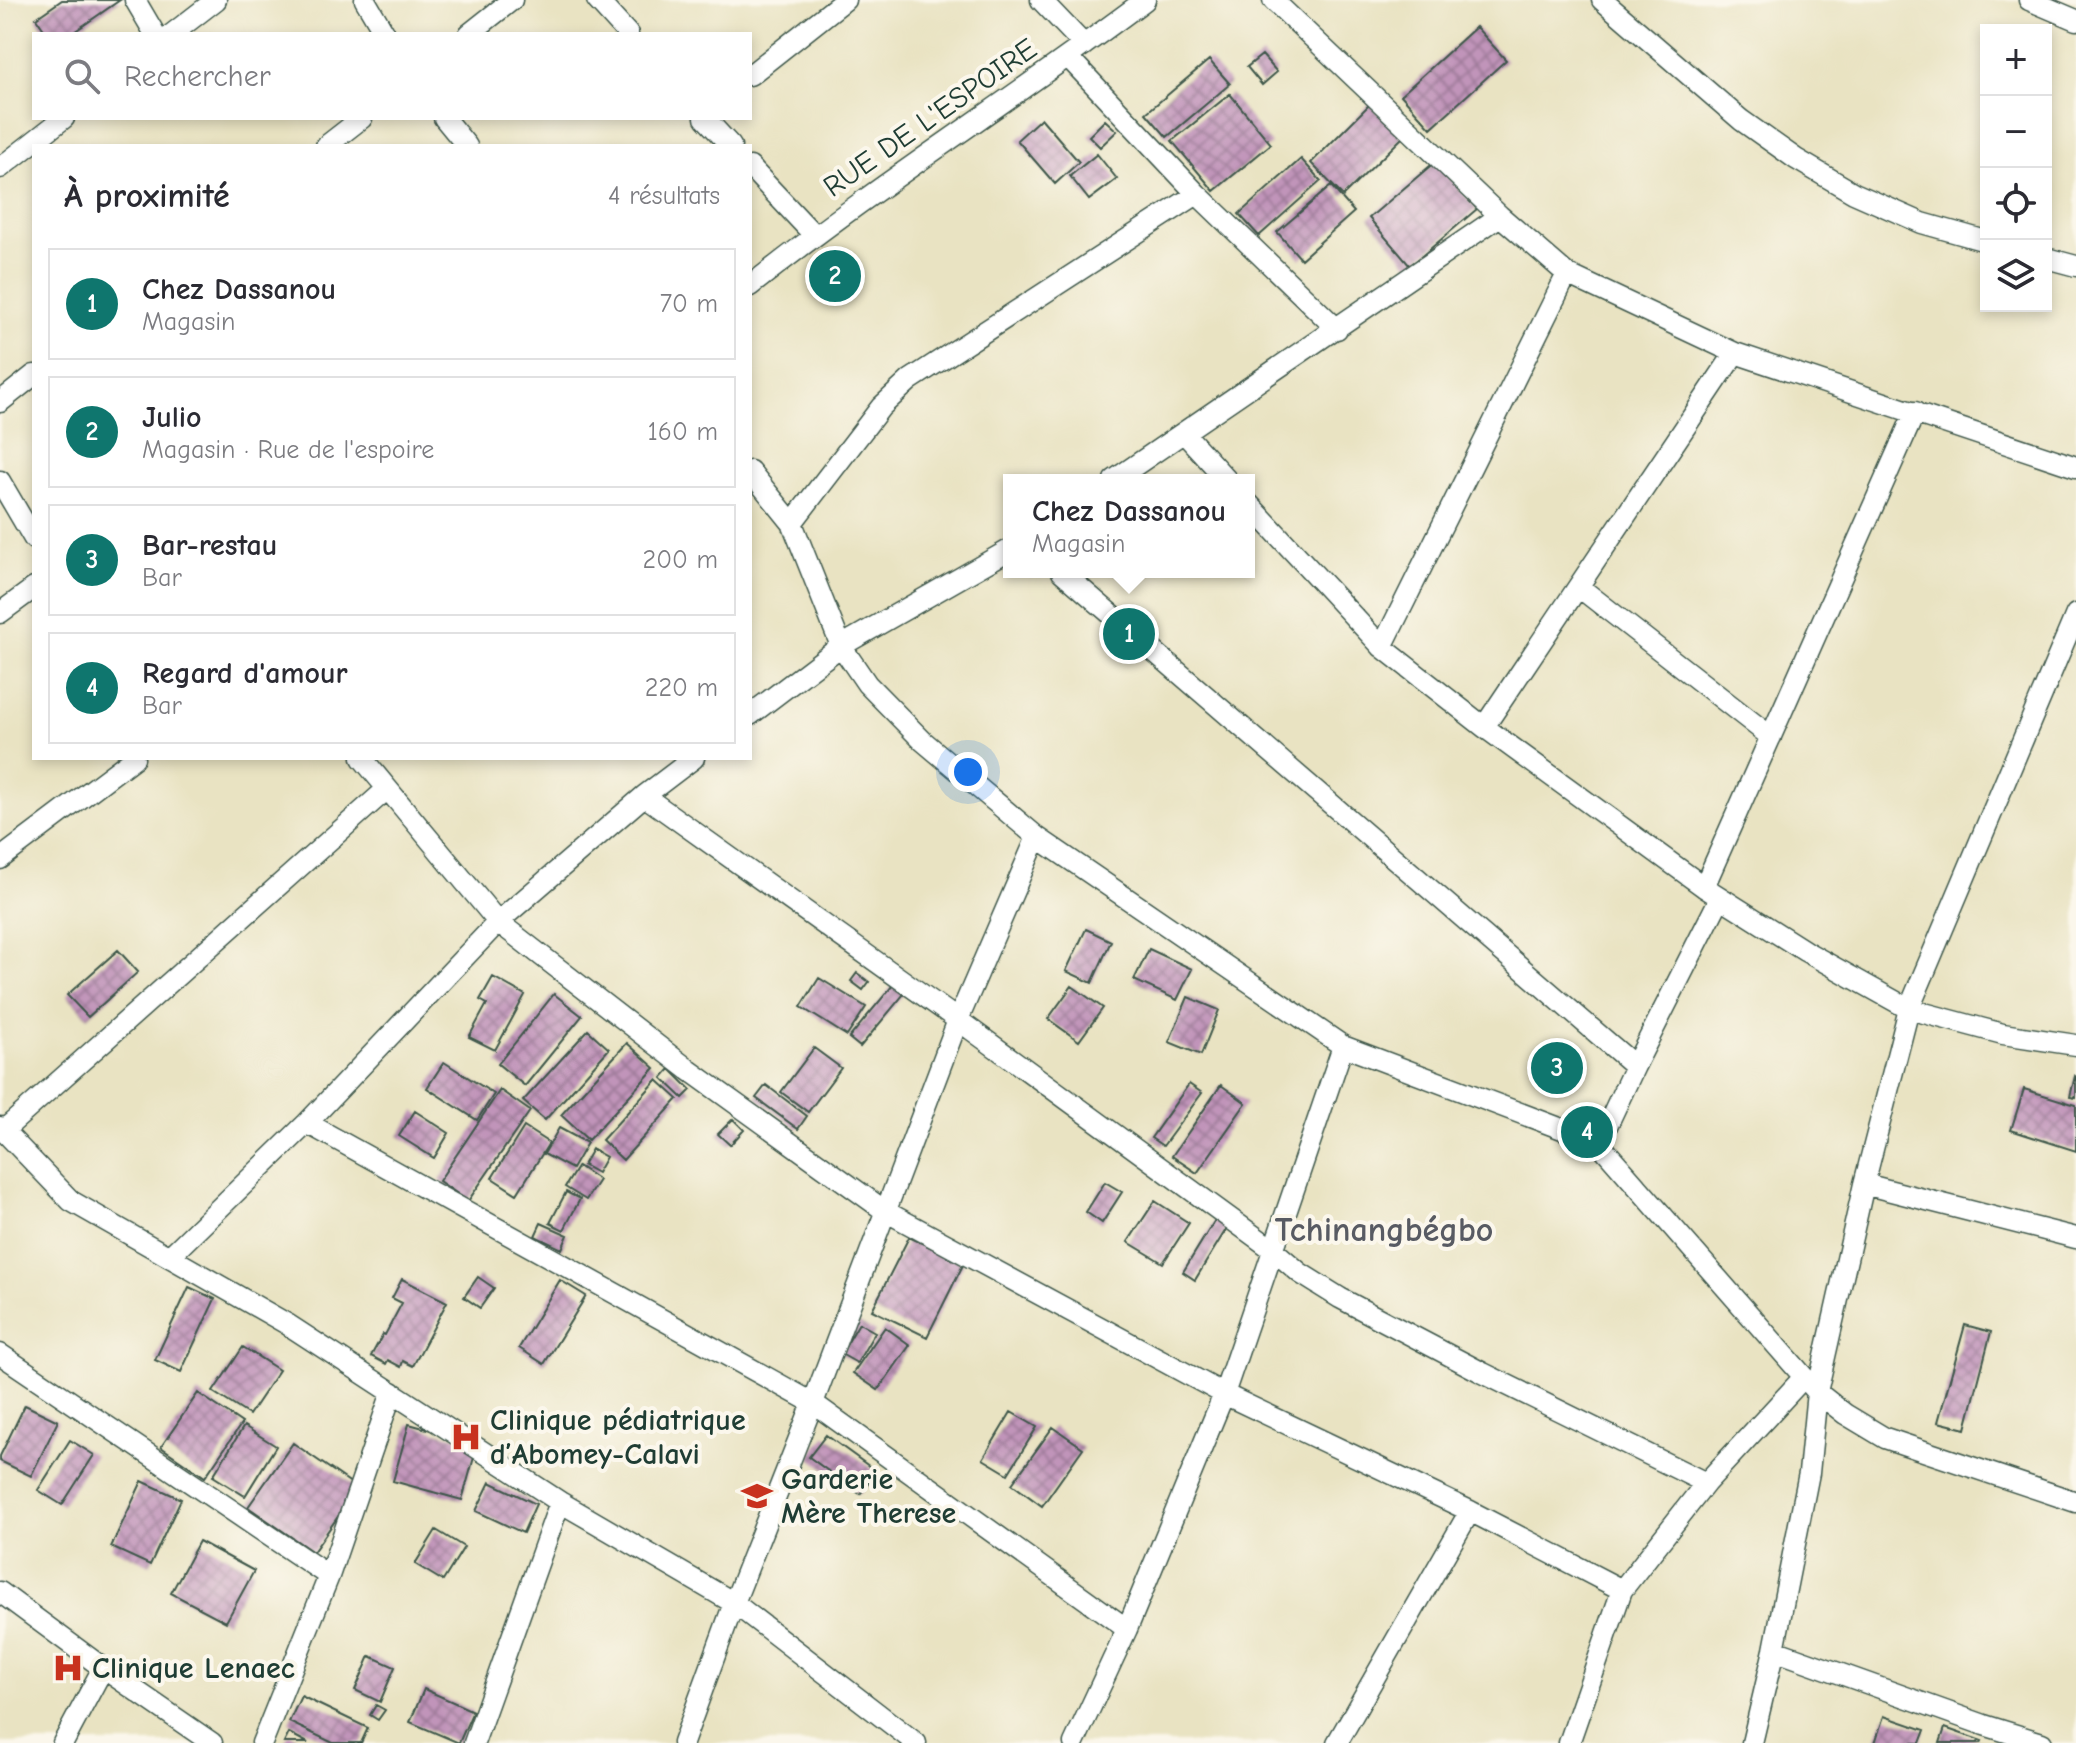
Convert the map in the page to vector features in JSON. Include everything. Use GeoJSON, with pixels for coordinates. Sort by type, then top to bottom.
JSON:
{"type":"FeatureCollection","features":[{"type":"Feature","properties":{"kind":"street"},"geometry":{"type":"LineString","coordinates":[[135,0],[154,32]]}},
{"type":"Feature","properties":{"kind":"street"},"geometry":{"type":"LineString","coordinates":[[175,32],[216,0]]}},
{"type":"Feature","properties":{"kind":"street"},"geometry":{"type":"LineString","coordinates":[[365,0],[384,32]]}},
{"type":"Feature","properties":{"kind":"street"},"geometry":{"type":"LineString","coordinates":[[472,32],[512,0]]}},
{"type":"Feature","properties":{"kind":"street"},"geometry":{"type":"LineString","coordinates":[[597,0],[626,32]]}},
{"type":"Feature","properties":{"kind":"street"},"geometry":{"type":"LineString","coordinates":[[752,73],[845,0]]}},
{"type":"Feature","properties":{"kind":"street"},"geometry":{"type":"LineString","coordinates":[[1041,0],[1076,52],[1197,194],[1337,329]]}},
{"type":"Feature","properties":{"kind":"street","name":"RUE DE L'ESPOIRE"},"geometry":{"type":"LineString","coordinates":[[752,284],[814,235],[1076,52],[1145,0]]}},
{"type":"Feature","properties":{"kind":"street"},"geometry":{"type":"LineString","coordinates":[[1273,0],[1500,216],[1567,274],[1735,353],[2076,467]]}},
{"type":"Feature","properties":{"kind":"street"},"geometry":{"type":"LineString","coordinates":[[1602,0],[1741,120],[1796,159],[1867,199],[1922,223],[1982,240]]}},
{"type":"Feature","properties":{"kind":"street"},"geometry":{"type":"LineString","coordinates":[[2029,0],[2076,20]]}},
{"type":"Feature","properties":{"kind":"street"},"geometry":{"type":"LineString","coordinates":[[3,158],[61,120]]}},
{"type":"Feature","properties":{"kind":"street"},"geometry":{"type":"LineString","coordinates":[[329,144],[359,120]]}},
{"type":"Feature","properties":{"kind":"street"},"geometry":{"type":"LineString","coordinates":[[446,120],[465,144]]}},
{"type":"Feature","properties":{"kind":"street"},"geometry":{"type":"LineString","coordinates":[[707,120],[729,144]]}},
{"type":"Feature","properties":{"kind":"street"},"geometry":{"type":"LineString","coordinates":[[752,169],[814,235]]}},
{"type":"Feature","properties":{"kind":"street"},"geometry":{"type":"LineString","coordinates":[[792,523],[881,407],[910,380],[1197,194]]}},
{"type":"Feature","properties":{"kind":"street"},"geometry":{"type":"LineString","coordinates":[[1123,474],[1500,216]]}},
{"type":"Feature","properties":{"kind":"street"},"geometry":{"type":"LineString","coordinates":[[2052,260],[2076,266]]}},
{"type":"Feature","properties":{"kind":"street"},"geometry":{"type":"LineString","coordinates":[[1382,647],[1567,274]]}},
{"type":"Feature","properties":{"kind":"street"},"geometry":{"type":"LineString","coordinates":[[1484,727],[1735,353]]}},
{"type":"Feature","properties":{"kind":"street"},"geometry":{"type":"LineString","coordinates":[[0,402],[32,377]]}},
{"type":"Feature","properties":{"kind":"street"},"geometry":{"type":"LineString","coordinates":[[1599,1143],[1712,893],[1771,737],[1915,412]]}},
{"type":"Feature","properties":{"kind":"street"},"geometry":{"type":"LineString","coordinates":[[1184,433],[1222,474]]}},
{"type":"Feature","properties":{"kind":"street"},"geometry":{"type":"LineString","coordinates":[[752,473],[792,523],[841,646],[867,684],[923,741],[1037,837],[1343,1046],[1599,1143],[1810,1384],[1845,1414],[1885,1438],[2076,1502]]}},
{"type":"Feature","properties":{"kind":"street"},"geometry":{"type":"LineString","coordinates":[[0,481],[32,536]]}},
{"type":"Feature","properties":{"kind":"street"},"geometry":{"type":"LineString","coordinates":[[1255,510],[1382,647],[1484,727],[1712,893],[1805,951],[1909,1009],[2003,1034],[2076,1045]]}},
{"type":"Feature","properties":{"kind":"street"},"geometry":{"type":"LineString","coordinates":[[752,713],[841,646],[1003,553]]}},
{"type":"Feature","properties":{"kind":"street"},"geometry":{"type":"LineString","coordinates":[[1069,578],[1635,1066]]}},
{"type":"Feature","properties":{"kind":"street"},"geometry":{"type":"LineString","coordinates":[[1579,587],[1771,737]]}},
{"type":"Feature","properties":{"kind":"street"},"geometry":{"type":"LineString","coordinates":[[0,613],[32,589]]}},
{"type":"Feature","properties":{"kind":"street"},"geometry":{"type":"LineString","coordinates":[[1752,1743],[1809,1473],[1810,1384],[1909,1009],[2076,614]]}},
{"type":"Feature","properties":{"kind":"street"},"geometry":{"type":"LineString","coordinates":[[0,859],[131,760]]}},
{"type":"Feature","properties":{"kind":"street"},"geometry":{"type":"LineString","coordinates":[[364,760],[498,922],[689,1070],[885,1211],[1224,1394],[1470,1511],[1622,1590]]}},
{"type":"Feature","properties":{"kind":"street"},"geometry":{"type":"LineString","coordinates":[[169,1257],[307,1123],[498,922],[644,796],[691,760]]}},
{"type":"Feature","properties":{"kind":"street"},"geometry":{"type":"LineString","coordinates":[[387,789],[2,1129],[71,1201],[287,1324],[560,1502],[734,1603],[916,1743]]}},
{"type":"Feature","properties":{"kind":"street"},"geometry":{"type":"LineString","coordinates":[[644,796],[958,1020],[1272,1249],[1300,1273],[1340,1298],[1483,1373],[1706,1483]]}},
{"type":"Feature","properties":{"kind":"street"},"geometry":{"type":"LineString","coordinates":[[683,1743],[958,1020],[1037,837]]}},
{"type":"Feature","properties":{"kind":"street"},"geometry":{"type":"LineString","coordinates":[[1074,1743],[1127,1629],[1224,1394],[1343,1046]]}},
{"type":"Feature","properties":{"kind":"street"},"geometry":{"type":"LineString","coordinates":[[307,1123],[813,1403],[1127,1629]]}},
{"type":"Feature","properties":{"kind":"street"},"geometry":{"type":"LineString","coordinates":[[1864,1184],[2076,1238]]}},
{"type":"Feature","properties":{"kind":"street"},"geometry":{"type":"LineString","coordinates":[[0,1354],[329,1576]]}},
{"type":"Feature","properties":{"kind":"street"},"geometry":{"type":"LineString","coordinates":[[1569,1743],[1622,1590],[1706,1483],[1810,1384]]}},
{"type":"Feature","properties":{"kind":"street"},"geometry":{"type":"LineString","coordinates":[[262,1743],[329,1576],[392,1392]]}},
{"type":"Feature","properties":{"kind":"street"},"geometry":{"type":"LineString","coordinates":[[474,1743],[560,1502]]}},
{"type":"Feature","properties":{"kind":"street"},"geometry":{"type":"LineString","coordinates":[[1337,1743],[1470,1511]]}},
{"type":"Feature","properties":{"kind":"street"},"geometry":{"type":"LineString","coordinates":[[0,1592],[212,1743]]}},
{"type":"Feature","properties":{"kind":"street"},"geometry":{"type":"LineString","coordinates":[[1774,1650],[2042,1743]]}},
{"type":"Feature","properties":{"kind":"street"},"geometry":{"type":"LineString","coordinates":[[63,1743],[103,1668]]}},
{"type":"Feature","properties":{"kind":"building"},"geometry":{"type":"Polygon","coordinates":[[[62,0],[120,0],[74,32],[46,32],[36,18],[62,0]]]}},
{"type":"Feature","properties":{"kind":"building"},"geometry":{"type":"Polygon","coordinates":[[[1476,27],[1506,60],[1431,128],[1401,95],[1476,27]]]}},
{"type":"Feature","properties":{"kind":"building"},"geometry":{"type":"Polygon","coordinates":[[[1262,55],[1277,72],[1262,85],[1247,67],[1262,55]]]}},
{"type":"Feature","properties":{"kind":"building"},"geometry":{"type":"Polygon","coordinates":[[[1209,60],[1230,84],[1167,137],[1146,113],[1209,60]]]}},
{"type":"Feature","properties":{"kind":"building"},"geometry":{"type":"Polygon","coordinates":[[[1230,94],[1271,144],[1214,191],[1172,141],[1230,94]]]}},
{"type":"Feature","properties":{"kind":"building"},"geometry":{"type":"Polygon","coordinates":[[[1370,104],[1403,137],[1343,196],[1311,163],[1370,104]]]}},
{"type":"Feature","properties":{"kind":"building"},"geometry":{"type":"Polygon","coordinates":[[[1041,118],[1079,162],[1055,184],[1017,140],[1041,118]]]}},
{"type":"Feature","properties":{"kind":"building"},"geometry":{"type":"Polygon","coordinates":[[[1105,120],[1117,131],[1100,147],[1089,136],[1105,120]]]}},
{"type":"Feature","properties":{"kind":"building"},"geometry":{"type":"Polygon","coordinates":[[[1097,154],[1117,179],[1089,200],[1070,176],[1097,154]]]}},
{"type":"Feature","properties":{"kind":"building"},"geometry":{"type":"Polygon","coordinates":[[[1301,159],[1321,181],[1259,236],[1239,214],[1301,159]]]}},
{"type":"Feature","properties":{"kind":"building"},"geometry":{"type":"Polygon","coordinates":[[[1436,161],[1477,209],[1410,266],[1369,218],[1436,161]]]}},
{"type":"Feature","properties":{"kind":"building"},"geometry":{"type":"Polygon","coordinates":[[[1331,186],[1354,212],[1301,259],[1277,232],[1331,186]]]}},
{"type":"Feature","properties":{"kind":"building"},"geometry":{"type":"Polygon","coordinates":[[[1086,929],[1111,941],[1092,983],[1066,971],[1086,929]]]}},
{"type":"Feature","properties":{"kind":"building"},"geometry":{"type":"Polygon","coordinates":[[[1149,949],[1192,969],[1177,1000],[1134,980],[1149,949]]]}},
{"type":"Feature","properties":{"kind":"building"},"geometry":{"type":"Polygon","coordinates":[[[118,950],[138,972],[88,1017],[67,995],[118,950]]]}},
{"type":"Feature","properties":{"kind":"building"},"geometry":{"type":"Polygon","coordinates":[[[857,973],[869,982],[863,990],[851,981],[857,973]]]}},
{"type":"Feature","properties":{"kind":"building"},"geometry":{"type":"Polygon","coordinates":[[[493,977],[525,995],[495,1050],[469,1037],[487,1004],[480,1000],[493,977]]]}},
{"type":"Feature","properties":{"kind":"building"},"geometry":{"type":"Polygon","coordinates":[[[819,978],[866,1007],[847,1036],[801,1007],[819,978]]]}},
{"type":"Feature","properties":{"kind":"building"},"geometry":{"type":"Polygon","coordinates":[[[893,985],[904,994],[860,1047],[849,1038],[893,985]]]}},
{"type":"Feature","properties":{"kind":"building"},"geometry":{"type":"Polygon","coordinates":[[[1072,986],[1103,1008],[1079,1041],[1048,1019],[1072,986]]]}},
{"type":"Feature","properties":{"kind":"building"},"geometry":{"type":"Polygon","coordinates":[[[554,994],[582,1016],[525,1086],[498,1064],[554,994]]]}},
{"type":"Feature","properties":{"kind":"building"},"geometry":{"type":"Polygon","coordinates":[[[1188,997],[1219,1010],[1201,1055],[1169,1042],[1188,997]]]}},
{"type":"Feature","properties":{"kind":"building"},"geometry":{"type":"Polygon","coordinates":[[[588,1030],[609,1049],[545,1120],[523,1101],[588,1030]]]}},
{"type":"Feature","properties":{"kind":"building"},"geometry":{"type":"Polygon","coordinates":[[[627,1043],[655,1068],[588,1140],[561,1115],[627,1043]]]}},
{"type":"Feature","properties":{"kind":"building"},"geometry":{"type":"Polygon","coordinates":[[[814,1048],[841,1068],[808,1112],[781,1092],[814,1048]]]}},
{"type":"Feature","properties":{"kind":"building"},"geometry":{"type":"Polygon","coordinates":[[[444,1062],[494,1094],[477,1120],[427,1088],[444,1062]]]}},
{"type":"Feature","properties":{"kind":"building"},"geometry":{"type":"Polygon","coordinates":[[[670,1069],[691,1090],[683,1098],[662,1078],[670,1069]]]}},
{"type":"Feature","properties":{"kind":"building"},"geometry":{"type":"Polygon","coordinates":[[[2076,1077],[2076,1098],[2070,1097],[2076,1077]]]}},
{"type":"Feature","properties":{"kind":"building"},"geometry":{"type":"Polygon","coordinates":[[[657,1080],[678,1099],[623,1160],[602,1140],[657,1080]]]}},
{"type":"Feature","properties":{"kind":"building"},"geometry":{"type":"Polygon","coordinates":[[[1189,1084],[1202,1093],[1163,1146],[1151,1138],[1189,1084]]]}},
{"type":"Feature","properties":{"kind":"building"},"geometry":{"type":"Polygon","coordinates":[[[766,1085],[807,1116],[798,1129],[756,1098],[766,1085]]]}},
{"type":"Feature","properties":{"kind":"building"},"geometry":{"type":"Polygon","coordinates":[[[1221,1085],[1246,1103],[1197,1173],[1172,1156],[1221,1085]]]}},
{"type":"Feature","properties":{"kind":"building"},"geometry":{"type":"Polygon","coordinates":[[[2024,1089],[2076,1105],[2076,1151],[2011,1130],[2024,1089]]]}},
{"type":"Feature","properties":{"kind":"building"},"geometry":{"type":"Polygon","coordinates":[[[500,1090],[530,1111],[468,1201],[439,1181],[500,1090]]]}},
{"type":"Feature","properties":{"kind":"building"},"geometry":{"type":"Polygon","coordinates":[[[415,1111],[449,1133],[434,1158],[399,1136],[415,1111]]]}},
{"type":"Feature","properties":{"kind":"building"},"geometry":{"type":"Polygon","coordinates":[[[733,1119],[744,1130],[730,1145],[718,1134],[733,1119]]]}},
{"type":"Feature","properties":{"kind":"building"},"geometry":{"type":"Polygon","coordinates":[[[524,1127],[549,1143],[517,1194],[492,1178],[524,1127]]]}},
{"type":"Feature","properties":{"kind":"building"},"geometry":{"type":"Polygon","coordinates":[[[559,1128],[587,1143],[572,1169],[544,1154],[559,1128]]]}},
{"type":"Feature","properties":{"kind":"building"},"geometry":{"type":"Polygon","coordinates":[[[592,1149],[606,1157],[597,1173],[583,1165],[592,1149]]]}},
{"type":"Feature","properties":{"kind":"building"},"geometry":{"type":"Polygon","coordinates":[[[578,1166],[599,1180],[586,1200],[565,1187],[578,1166]]]}},
{"type":"Feature","properties":{"kind":"building"},"geometry":{"type":"Polygon","coordinates":[[[1105,1182],[1122,1192],[1102,1223],[1086,1212],[1105,1182]]]}},
{"type":"Feature","properties":{"kind":"building"},"geometry":{"type":"Polygon","coordinates":[[[566,1192],[580,1199],[564,1230],[550,1223],[566,1192]]]}},
{"type":"Feature","properties":{"kind":"building"},"geometry":{"type":"Polygon","coordinates":[[[1155,1201],[1189,1223],[1163,1263],[1128,1242],[1155,1201]]]}},
{"type":"Feature","properties":{"kind":"building"},"geometry":{"type":"Polygon","coordinates":[[[1215,1220],[1227,1228],[1195,1280],[1183,1272],[1215,1220]]]}},
{"type":"Feature","properties":{"kind":"building"},"geometry":{"type":"Polygon","coordinates":[[[541,1223],[568,1235],[562,1249],[535,1236],[541,1223]]]}},
{"type":"Feature","properties":{"kind":"building"},"geometry":{"type":"Polygon","coordinates":[[[909,1237],[964,1263],[927,1337],[872,1310],[909,1237]]]}},
{"type":"Feature","properties":{"kind":"building"},"geometry":{"type":"Polygon","coordinates":[[[478,1277],[494,1288],[480,1308],[464,1297],[478,1277]]]}},
{"type":"Feature","properties":{"kind":"building"},"geometry":{"type":"Polygon","coordinates":[[[402,1279],[447,1302],[413,1366],[403,1361],[401,1367],[371,1356],[402,1303],[392,1298],[402,1279]]]}},
{"type":"Feature","properties":{"kind":"building"},"geometry":{"type":"Polygon","coordinates":[[[560,1280],[586,1296],[544,1364],[519,1348],[560,1280]]]}},
{"type":"Feature","properties":{"kind":"building"},"geometry":{"type":"Polygon","coordinates":[[[189,1287],[215,1299],[181,1372],[155,1360],[189,1287]]]}},
{"type":"Feature","properties":{"kind":"building"},"geometry":{"type":"Polygon","coordinates":[[[859,1323],[875,1332],[857,1363],[841,1354],[859,1323]]]}},
{"type":"Feature","properties":{"kind":"building"},"geometry":{"type":"Polygon","coordinates":[[[1965,1325],[1991,1332],[1966,1429],[1938,1422],[1965,1325]]]}},
{"type":"Feature","properties":{"kind":"building"},"geometry":{"type":"Polygon","coordinates":[[[885,1327],[910,1345],[878,1390],[853,1373],[885,1327]]]}},
{"type":"Feature","properties":{"kind":"building"},"geometry":{"type":"Polygon","coordinates":[[[243,1347],[279,1370],[249,1415],[213,1392],[243,1347]]]}},
{"type":"Feature","properties":{"kind":"building"},"geometry":{"type":"Polygon","coordinates":[[[198,1393],[242,1423],[205,1477],[161,1447],[198,1393]]]}},
{"type":"Feature","properties":{"kind":"building"},"geometry":{"type":"Polygon","coordinates":[[[25,1405],[58,1421],[31,1476],[0,1461],[25,1405]]]}},
{"type":"Feature","properties":{"kind":"building"},"geometry":{"type":"Polygon","coordinates":[[[1011,1412],[1037,1427],[1008,1474],[983,1459],[1011,1412]]]}},
{"type":"Feature","properties":{"kind":"building"},"geometry":{"type":"Polygon","coordinates":[[[409,1424],[478,1443],[462,1500],[393,1481],[409,1424]]]}},
{"type":"Feature","properties":{"kind":"building"},"geometry":{"type":"Polygon","coordinates":[[[244,1426],[276,1446],[245,1496],[213,1476],[244,1426]]]}},
{"type":"Feature","properties":{"kind":"building"},"geometry":{"type":"Polygon","coordinates":[[[1053,1427],[1083,1448],[1042,1506],[1012,1484],[1053,1427]]]}},
{"type":"Feature","properties":{"kind":"building"},"geometry":{"type":"Polygon","coordinates":[[[826,1435],[877,1472],[860,1494],[809,1457],[826,1435]]]}},
{"type":"Feature","properties":{"kind":"building"},"geometry":{"type":"Polygon","coordinates":[[[70,1440],[94,1455],[62,1505],[38,1490],[70,1440]]]}},
{"type":"Feature","properties":{"kind":"building"},"geometry":{"type":"Polygon","coordinates":[[[293,1443],[358,1488],[313,1552],[248,1507],[293,1443]]]}},
{"type":"Feature","properties":{"kind":"building"},"geometry":{"type":"Polygon","coordinates":[[[142,1481],[181,1499],[150,1565],[111,1547],[142,1481]]]}},
{"type":"Feature","properties":{"kind":"building"},"geometry":{"type":"Polygon","coordinates":[[[490,1482],[536,1504],[523,1533],[476,1511],[490,1482]]]}},
{"type":"Feature","properties":{"kind":"building"},"geometry":{"type":"Polygon","coordinates":[[[436,1530],[464,1547],[443,1581],[415,1564],[436,1530]]]}},
{"type":"Feature","properties":{"kind":"building"},"geometry":{"type":"Polygon","coordinates":[[[199,1541],[254,1571],[226,1622],[171,1593],[199,1541]]]}},
{"type":"Feature","properties":{"kind":"building"},"geometry":{"type":"Polygon","coordinates":[[[370,1656],[395,1667],[380,1702],[355,1690],[370,1656]]]}},
{"type":"Feature","properties":{"kind":"building"},"geometry":{"type":"Polygon","coordinates":[[[424,1689],[473,1711],[459,1743],[410,1722],[424,1689]]]}},
{"type":"Feature","properties":{"kind":"building"},"geometry":{"type":"Polygon","coordinates":[[[301,1696],[368,1728],[361,1743],[333,1743],[289,1722],[301,1696]]]}},
{"type":"Feature","properties":{"kind":"building"},"geometry":{"type":"Polygon","coordinates":[[[376,1705],[385,1710],[378,1720],[370,1715],[376,1705]]]}},
{"type":"Feature","properties":{"kind":"building"},"geometry":{"type":"Polygon","coordinates":[[[1884,1716],[1925,1730],[1920,1743],[1875,1743],[1884,1716]]]}},
{"type":"Feature","properties":{"kind":"building"},"geometry":{"type":"Polygon","coordinates":[[[1945,1728],[1982,1741],[1940,1743],[1945,1728]]]}},
{"type":"Feature","properties":{"kind":"building"},"geometry":{"type":"Polygon","coordinates":[[[289,1733],[308,1743],[284,1743],[289,1733]]]}},
{"type":"Feature","properties":{"kind":"place","name":"Julio"},"geometry":{"type":"Point","coordinates":[835,276]}},
{"type":"Feature","properties":{"kind":"place","name":"Chez Dassanou"},"geometry":{"type":"Point","coordinates":[1129,634]}},
{"type":"Feature","properties":{"kind":"place","name":"Bar-restau"},"geometry":{"type":"Point","coordinates":[1557,1068]}},
{"type":"Feature","properties":{"kind":"place","name":"Regard d'amour"},"geometry":{"type":"Point","coordinates":[1587,1132]}},
{"type":"Feature","properties":{"kind":"place","name":"Clinique pédiatrique d’Abomey-Calavi"},"geometry":{"type":"Point","coordinates":[466,1437]}},
{"type":"Feature","properties":{"kind":"place","name":"Garderie Mère Therese"},"geometry":{"type":"Point","coordinates":[757,1496]}},
{"type":"Feature","properties":{"kind":"place","name":"Clinique Lenaec"},"geometry":{"type":"Point","coordinates":[68,1668]}},
{"type":"Feature","properties":{"kind":"district","name":"Tchinangbégbo"},"geometry":{"type":"Point","coordinates":[1384,1230]}}]}
